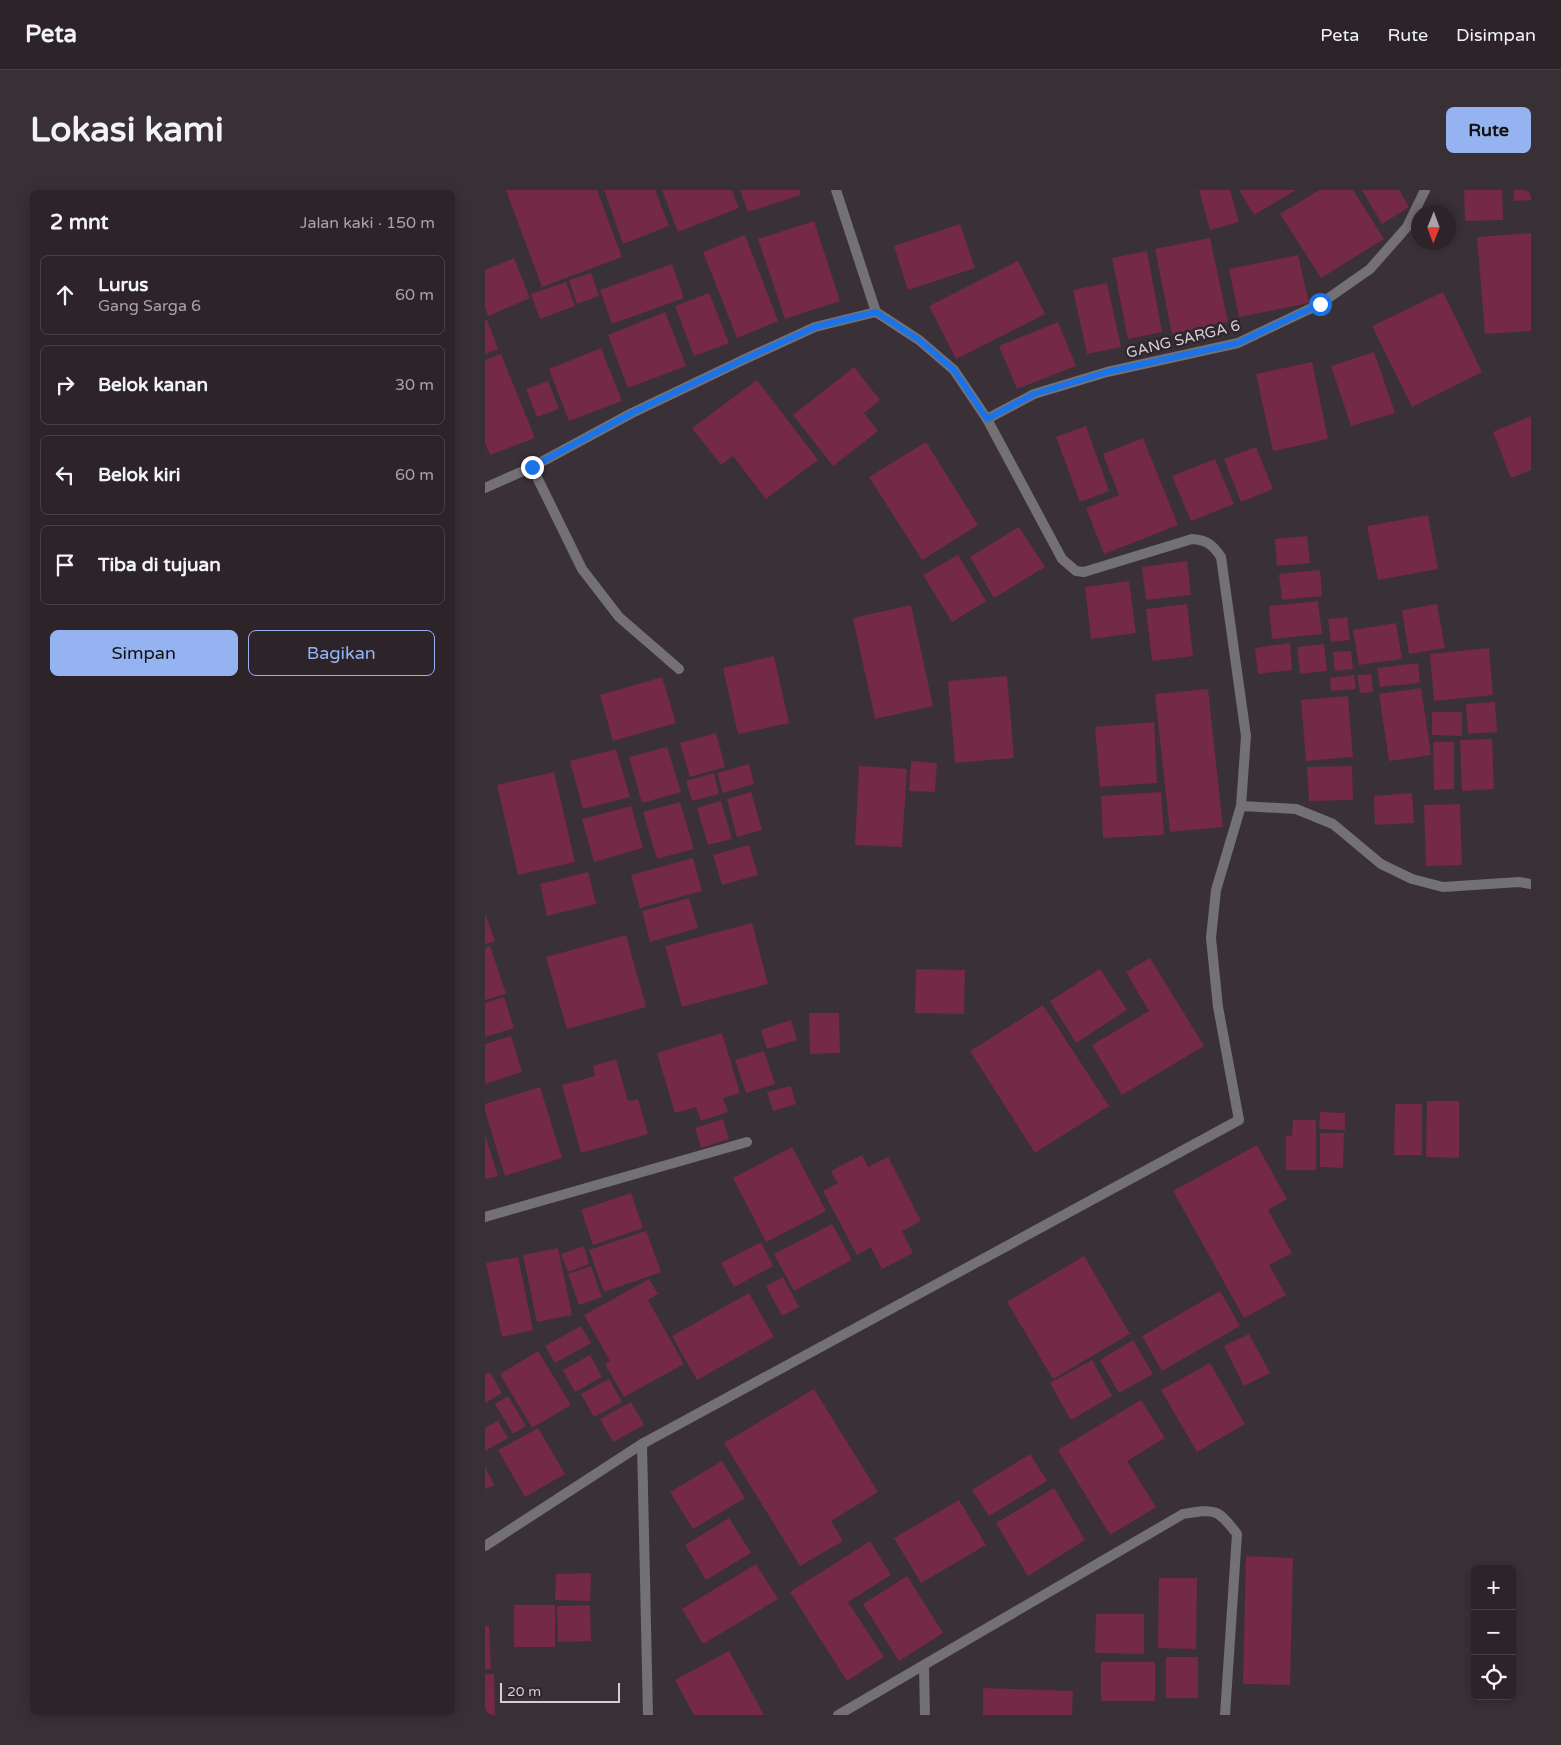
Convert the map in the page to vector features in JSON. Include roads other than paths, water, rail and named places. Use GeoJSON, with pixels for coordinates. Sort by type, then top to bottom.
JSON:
{"type":"FeatureCollection","features":[{"type":"Feature","properties":{"kind":"street"},"geometry":{"type":"LineString","coordinates":[[485,1546],[642,1444],[1239,1120],[1218,1007],[1211,938],[1216,890],[1241,806],[1246,736],[1225,572],[1218,552],[1206,540],[1192,539],[1093,570],[1076,571],[1062,559],[987,419],[954,370],[919,340],[876,312],[836,190]]}},
{"type":"Feature","properties":{"kind":"street","name":"GANG SARGA 6"},"geometry":{"type":"LineString","coordinates":[[987,419],[1034,394],[1107,372],[1238,343],[1320,304],[1370,269],[1407,227],[1425,190]]}},
{"type":"Feature","properties":{"kind":"street"},"geometry":{"type":"LineString","coordinates":[[485,488],[532,467],[632,413],[815,327],[876,312]]}},
{"type":"Feature","properties":{"kind":"street"},"geometry":{"type":"LineString","coordinates":[[532,467],[582,569],[619,617],[679,669]]}},
{"type":"Feature","properties":{"kind":"street"},"geometry":{"type":"LineString","coordinates":[[1241,806],[1296,809],[1333,824],[1381,864],[1412,879],[1443,887],[1519,882],[1531,884]]}},
{"type":"Feature","properties":{"kind":"street"},"geometry":{"type":"LineString","coordinates":[[485,1217],[747,1142]]}},
{"type":"Feature","properties":{"kind":"street"},"geometry":{"type":"LineString","coordinates":[[642,1444],[648,1715]]}},
{"type":"Feature","properties":{"kind":"street"},"geometry":{"type":"LineString","coordinates":[[838,1715],[1183,1514],[1207,1510],[1222,1515],[1237,1534],[1225,1715]]}},
{"type":"Feature","properties":{"kind":"street"},"geometry":{"type":"LineString","coordinates":[[924,1666],[925,1715]]}}]}
